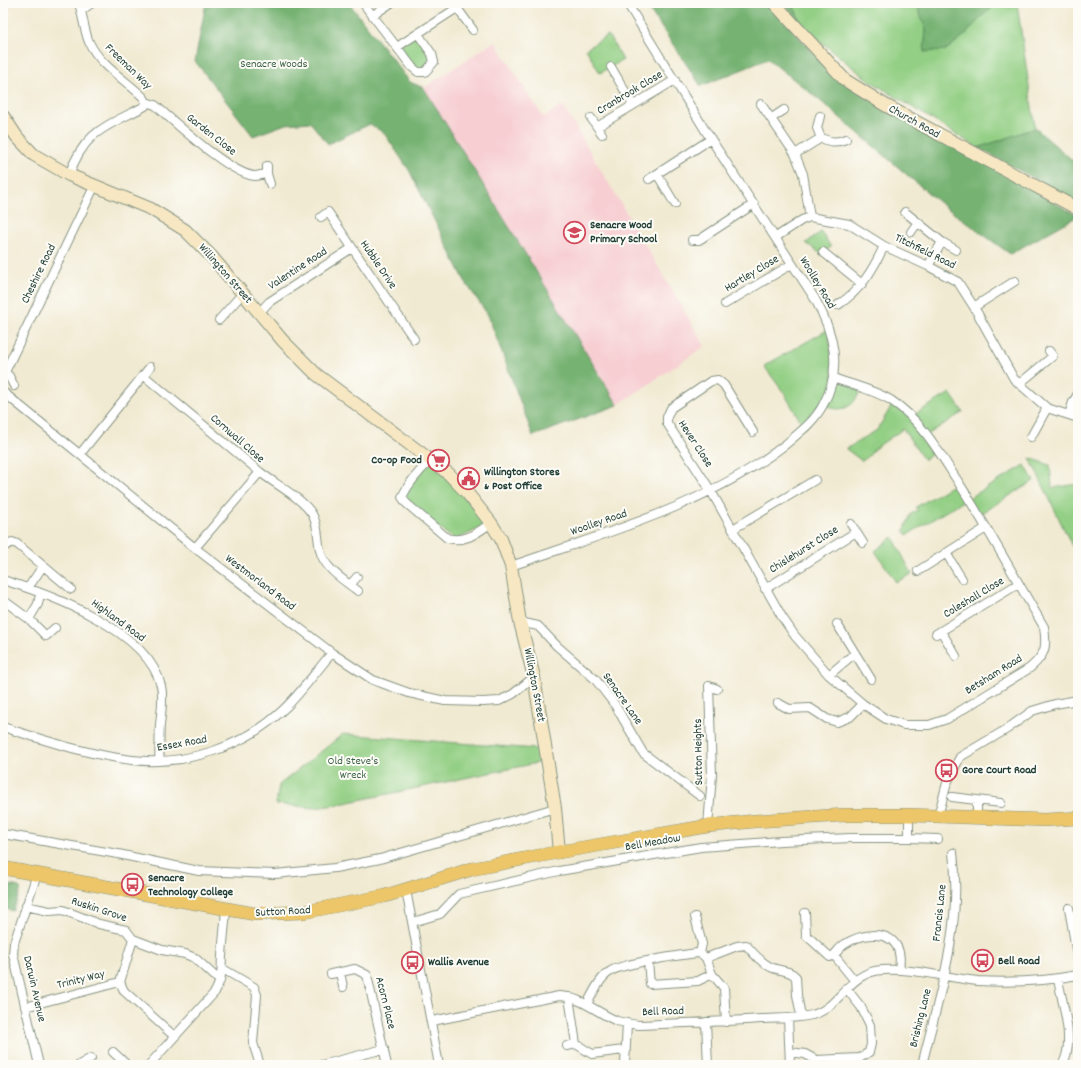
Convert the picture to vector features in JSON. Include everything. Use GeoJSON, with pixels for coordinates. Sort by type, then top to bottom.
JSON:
{"type":"FeatureCollection","features":[{"type":"Feature","properties":{"kind":"main road","name":"Sutton Road"},"geometry":{"type":"LineString","coordinates":[[3,868],[255,914],[304,912],[354,904],[406,890],[472,869],[708,826],[812,817],[909,815],[1045,820],[1078,818]]}},
{"type":"Feature","properties":{"kind":"street"},"geometry":{"type":"LineString","coordinates":[[80,7],[92,3]]}},
{"type":"Feature","properties":{"kind":"street"},"geometry":{"type":"LineString","coordinates":[[363,3],[415,70],[418,72],[425,72],[434,62],[432,54],[418,34]]}},
{"type":"Feature","properties":{"kind":"street"},"geometry":{"type":"LineString","coordinates":[[373,15],[391,3]]}},
{"type":"Feature","properties":{"kind":"street","name":"Woolley Road"},"geometry":{"type":"LineString","coordinates":[[511,566],[628,526],[711,491],[769,457],[805,429],[816,417],[824,404],[833,378],[836,355],[829,329],[815,299],[711,139],[627,3]]}},
{"type":"Feature","properties":{"kind":"street","name":"Church Road"},"geometry":{"type":"LineString","coordinates":[[774,3],[845,80],[904,116],[1078,209]]}},
{"type":"Feature","properties":{"kind":"street","name":"Freeman Way"},"geometry":{"type":"LineString","coordinates":[[80,7],[85,28],[94,51],[109,68],[144,98],[146,102]]}},
{"type":"Feature","properties":{"kind":"street"},"geometry":{"type":"LineString","coordinates":[[397,48],[457,8],[473,30]]}},
{"type":"Feature","properties":{"kind":"street"},"geometry":{"type":"LineString","coordinates":[[611,67],[633,105]]}},
{"type":"Feature","properties":{"kind":"street","name":"Cranbrook Close"},"geometry":{"type":"LineString","coordinates":[[591,118],[600,130],[633,105],[674,80]]}},
{"type":"Feature","properties":{"kind":"street"},"geometry":{"type":"LineString","coordinates":[[69,175],[75,157],[93,134],[145,106],[146,102]]}},
{"type":"Feature","properties":{"kind":"street","name":"Garden Close"},"geometry":{"type":"LineString","coordinates":[[146,102],[155,105],[206,148],[230,165],[254,176],[267,170],[270,184]]}},
{"type":"Feature","properties":{"kind":"street"},"geometry":{"type":"LineString","coordinates":[[761,104],[772,118],[795,154],[803,174],[810,217],[802,220],[776,237]]}},
{"type":"Feature","properties":{"kind":"street"},"geometry":{"type":"LineString","coordinates":[[772,118],[784,110]]}},
{"type":"Feature","properties":{"kind":"street","name":"Willington Street"},"geometry":{"type":"LineString","coordinates":[[3,116],[17,137],[34,155],[94,187],[151,209],[185,230],[212,257],[283,341],[316,374],[431,460],[458,483],[491,523],[501,539],[511,566],[520,622],[534,677],[555,808],[559,852]]}},
{"type":"Feature","properties":{"kind":"street"},"geometry":{"type":"LineString","coordinates":[[820,116],[817,128],[820,138]]}},
{"type":"Feature","properties":{"kind":"street"},"geometry":{"type":"LineString","coordinates":[[795,154],[820,138]]}},
{"type":"Feature","properties":{"kind":"street"},"geometry":{"type":"LineString","coordinates":[[820,138],[831,142],[839,142],[846,139]]}},
{"type":"Feature","properties":{"kind":"street"},"geometry":{"type":"LineString","coordinates":[[649,179],[711,139]]}},
{"type":"Feature","properties":{"kind":"street"},"geometry":{"type":"LineString","coordinates":[[657,174],[675,204]]}},
{"type":"Feature","properties":{"kind":"street","name":"Cheshire Road"},"geometry":{"type":"LineString","coordinates":[[14,386],[9,376],[4,371],[94,187]]}},
{"type":"Feature","properties":{"kind":"street"},"geometry":{"type":"LineString","coordinates":[[692,240],[699,240],[754,204]]}},
{"type":"Feature","properties":{"kind":"street","name":"Hubble Drive"},"geometry":{"type":"LineString","coordinates":[[321,217],[328,212],[414,339]]}},
{"type":"Feature","properties":{"kind":"street"},"geometry":{"type":"LineString","coordinates":[[905,212],[942,242],[956,250]]}},
{"type":"Feature","properties":{"kind":"street","name":"Titchfield Road"},"geometry":{"type":"LineString","coordinates":[[810,217],[849,224],[884,246],[928,266],[958,282],[974,307],[1010,373],[1019,384],[1047,408],[1078,418]]}},
{"type":"Feature","properties":{"kind":"street"},"geometry":{"type":"LineString","coordinates":[[912,232],[918,222]]}},
{"type":"Feature","properties":{"kind":"street"},"geometry":{"type":"LineString","coordinates":[[928,266],[942,242]]}},
{"type":"Feature","properties":{"kind":"street"},"geometry":{"type":"LineString","coordinates":[[838,305],[850,297],[862,284],[874,268],[884,246]]}},
{"type":"Feature","properties":{"kind":"street","name":"Valentine Road"},"geometry":{"type":"LineString","coordinates":[[259,312],[269,302],[352,248]]}},
{"type":"Feature","properties":{"kind":"street"},"geometry":{"type":"LineString","coordinates":[[823,252],[862,284]]}},
{"type":"Feature","properties":{"kind":"street","name":"Hartley Close"},"geometry":{"type":"LineString","coordinates":[[725,304],[792,264]]}},
{"type":"Feature","properties":{"kind":"street"},"geometry":{"type":"LineString","coordinates":[[974,307],[1015,281]]}},
{"type":"Feature","properties":{"kind":"street"},"geometry":{"type":"LineString","coordinates":[[219,320],[243,293]]}},
{"type":"Feature","properties":{"kind":"street"},"geometry":{"type":"LineString","coordinates":[[1019,384],[1053,356],[1049,351]]}},
{"type":"Feature","properties":{"kind":"street"},"geometry":{"type":"LineString","coordinates":[[80,454],[150,367]]}},
{"type":"Feature","properties":{"kind":"street","name":"Cornwall Close"},"geometry":{"type":"LineString","coordinates":[[143,375],[260,472],[195,548]]}},
{"type":"Feature","properties":{"kind":"street","name":"Betsham Road"},"geometry":{"type":"LineString","coordinates":[[711,491],[765,589],[795,636],[829,675],[863,704],[886,719],[904,725],[929,725],[947,718],[1030,668],[1041,658],[1046,642],[1044,626],[938,450],[912,416],[884,396],[833,378]]}},
{"type":"Feature","properties":{"kind":"street","name":"Hever Close"},"geometry":{"type":"LineString","coordinates":[[711,491],[667,423],[670,408],[711,381],[718,380],[724,385],[753,432]]}},
{"type":"Feature","properties":{"kind":"street","name":"Westmorland Road"},"geometry":{"type":"LineString","coordinates":[[3,392],[195,548],[332,653],[373,680],[409,693],[445,700],[499,701],[513,694],[534,677]]}},
{"type":"Feature","properties":{"kind":"street"},"geometry":{"type":"LineString","coordinates":[[1069,416],[1073,402],[1078,394]]}},
{"type":"Feature","properties":{"kind":"street"},"geometry":{"type":"LineString","coordinates":[[1031,437],[1047,408]]}},
{"type":"Feature","properties":{"kind":"street"},"geometry":{"type":"LineString","coordinates":[[431,460],[418,471],[405,491],[402,497],[406,503],[447,538],[455,540],[471,537],[491,523]]}},
{"type":"Feature","properties":{"kind":"street"},"geometry":{"type":"LineString","coordinates":[[260,472],[306,506],[318,528],[320,551],[324,563],[358,591]]}},
{"type":"Feature","properties":{"kind":"street"},"geometry":{"type":"LineString","coordinates":[[733,529],[815,480]]}},
{"type":"Feature","properties":{"kind":"street","name":"Chislehurst Close"},"geometry":{"type":"LineString","coordinates":[[851,524],[863,543]]}},
{"type":"Feature","properties":{"kind":"street"},"geometry":{"type":"LineString","coordinates":[[918,571],[986,528]]}},
{"type":"Feature","properties":{"kind":"street","name":"Chislehurst Close"},"geometry":{"type":"LineString","coordinates":[[765,589],[856,532]]}},
{"type":"Feature","properties":{"kind":"street"},"geometry":{"type":"LineString","coordinates":[[4,547],[12,542],[17,544],[67,588]]}},
{"type":"Feature","properties":{"kind":"street"},"geometry":{"type":"LineString","coordinates":[[946,553],[962,579]]}},
{"type":"Feature","properties":{"kind":"street"},"geometry":{"type":"LineString","coordinates":[[28,588],[43,566]]}},
{"type":"Feature","properties":{"kind":"street"},"geometry":{"type":"LineString","coordinates":[[350,585],[357,577]]}},
{"type":"Feature","properties":{"kind":"street","name":"Highland Road"},"geometry":{"type":"LineString","coordinates":[[3,580],[77,607],[97,618],[144,655],[152,664],[161,687],[162,705],[159,762]]}},
{"type":"Feature","properties":{"kind":"street","name":"Coleshall Close"},"geometry":{"type":"LineString","coordinates":[[956,656],[939,633],[1018,584]]}},
{"type":"Feature","properties":{"kind":"street"},"geometry":{"type":"LineString","coordinates":[[29,619],[38,604],[40,594]]}},
{"type":"Feature","properties":{"kind":"street"},"geometry":{"type":"LineString","coordinates":[[3,598],[29,619],[46,636],[55,628]]}},
{"type":"Feature","properties":{"kind":"street","name":"Senacre Lane"},"geometry":{"type":"LineString","coordinates":[[520,622],[538,626],[557,646],[595,679],[615,705],[643,753],[700,796]]}},
{"type":"Feature","properties":{"kind":"street"},"geometry":{"type":"LineString","coordinates":[[837,624],[871,679]]}},
{"type":"Feature","properties":{"kind":"street","name":"Essex Road"},"geometry":{"type":"LineString","coordinates":[[3,727],[86,751],[131,760],[159,762],[178,760],[230,746],[255,731],[284,709],[332,653]]}},
{"type":"Feature","properties":{"kind":"street"},"geometry":{"type":"LineString","coordinates":[[829,675],[855,653]]}},
{"type":"Feature","properties":{"kind":"street","name":"Sutton Heights"},"geometry":{"type":"LineString","coordinates":[[708,826],[712,775],[709,686],[717,689]]}},
{"type":"Feature","properties":{"kind":"street"},"geometry":{"type":"LineString","coordinates":[[938,816],[948,783],[960,757],[1007,729],[1032,711],[1055,704],[1078,700]]}},
{"type":"Feature","properties":{"kind":"street"},"geometry":{"type":"LineString","coordinates":[[778,703],[790,709],[810,708],[827,719],[837,722],[850,717],[863,704]]}},
{"type":"Feature","properties":{"kind":"street"},"geometry":{"type":"LineString","coordinates":[[952,797],[1001,803]]}},
{"type":"Feature","properties":{"kind":"street"},"geometry":{"type":"LineString","coordinates":[[977,800],[977,818]]}},
{"type":"Feature","properties":{"kind":"street"},"geometry":{"type":"LineString","coordinates":[[3,834],[118,854],[199,871],[231,874],[275,874],[335,868],[380,859],[555,808]]}},
{"type":"Feature","properties":{"kind":"street"},"geometry":{"type":"LineString","coordinates":[[909,815],[909,838]]}},
{"type":"Feature","properties":{"kind":"street","name":"Bell Meadow"},"geometry":{"type":"LineString","coordinates":[[413,922],[440,914],[459,894],[567,870],[705,847],[780,841],[909,838],[938,839]]}},
{"type":"Feature","properties":{"kind":"street","name":"Francis Lane"},"geometry":{"type":"LineString","coordinates":[[944,976],[956,898],[953,853]]}},
{"type":"Feature","properties":{"kind":"street","name":"Darwin Avenue"},"geometry":{"type":"LineString","coordinates":[[37,874],[14,943],[13,954],[39,1065]]}},
{"type":"Feature","properties":{"kind":"street"},"geometry":{"type":"LineString","coordinates":[[406,890],[432,1021],[439,1065]]}},
{"type":"Feature","properties":{"kind":"street","name":"Ruskin Grove"},"geometry":{"type":"LineString","coordinates":[[26,906],[49,911],[68,911],[99,924],[126,930],[132,939],[162,950],[195,958],[220,981]]}},
{"type":"Feature","properties":{"kind":"street"},"geometry":{"type":"LineString","coordinates":[[1069,908],[1078,961]]}},
{"type":"Feature","properties":{"kind":"street"},"geometry":{"type":"LineString","coordinates":[[150,1065],[174,1036],[215,992],[223,969],[222,958],[226,909]]}},
{"type":"Feature","properties":{"kind":"street"},"geometry":{"type":"LineString","coordinates":[[805,913],[806,935],[830,957],[834,955],[843,945],[856,938],[871,935],[881,936],[890,939],[897,946],[900,956],[899,970]]}},
{"type":"Feature","properties":{"kind":"street"},"geometry":{"type":"LineString","coordinates":[[695,917],[702,944],[703,956],[712,974],[724,988],[726,1022]]}},
{"type":"Feature","properties":{"kind":"street","name":"Trinity Way"},"geometry":{"type":"LineString","coordinates":[[132,939],[120,982],[124,991],[174,1036]]}},
{"type":"Feature","properties":{"kind":"street"},"geometry":{"type":"LineString","coordinates":[[587,1004],[604,977],[611,971],[648,962],[703,956],[737,946],[746,945],[762,962],[772,968],[792,973],[796,977],[797,995],[801,1016]]}},
{"type":"Feature","properties":{"kind":"street"},"geometry":{"type":"LineString","coordinates":[[834,955],[854,980]]}},
{"type":"Feature","properties":{"kind":"street"},"geometry":{"type":"LineString","coordinates":[[648,962],[650,984],[698,981],[712,974]]}},
{"type":"Feature","properties":{"kind":"street"},"geometry":{"type":"LineString","coordinates":[[223,969],[254,987],[257,995],[253,1043],[260,1065]]}},
{"type":"Feature","properties":{"kind":"street","name":"Acorn Place"},"geometry":{"type":"LineString","coordinates":[[331,974],[355,970],[367,975],[387,1065]]}},
{"type":"Feature","properties":{"kind":"street","name":"Bell Road"},"geometry":{"type":"LineString","coordinates":[[432,1021],[539,1000],[570,997],[587,1004],[616,1020],[640,1025],[788,1018],[813,1015],[823,1009],[854,980],[876,971],[899,970],[978,980],[1010,982],[1058,979],[1078,975]]}},
{"type":"Feature","properties":{"kind":"street"},"geometry":{"type":"LineString","coordinates":[[340,972],[343,987]]}},
{"type":"Feature","properties":{"kind":"street","name":"Brishing Lane"},"geometry":{"type":"LineString","coordinates":[[922,1065],[944,976]]}},
{"type":"Feature","properties":{"kind":"street"},"geometry":{"type":"LineString","coordinates":[[1058,979],[1069,1041],[1068,1053],[1062,1065]]}},
{"type":"Feature","properties":{"kind":"street","name":"Trinity Way"},"geometry":{"type":"LineString","coordinates":[[25,1007],[120,982]]}},
{"type":"Feature","properties":{"kind":"street"},"geometry":{"type":"LineString","coordinates":[[790,1052],[805,1054],[816,1060],[860,1058],[869,1052],[871,1044],[870,1025],[861,1007],[846,988]]}},
{"type":"Feature","properties":{"kind":"street"},"geometry":{"type":"LineString","coordinates":[[570,997],[576,1044]]}},
{"type":"Feature","properties":{"kind":"street"},"geometry":{"type":"LineString","coordinates":[[788,1018],[790,1065]]}},
{"type":"Feature","properties":{"kind":"street"},"geometry":{"type":"LineString","coordinates":[[706,1022],[708,1065]]}},
{"type":"Feature","properties":{"kind":"street"},"geometry":{"type":"LineString","coordinates":[[624,1065],[627,1023]]}},
{"type":"Feature","properties":{"kind":"street"},"geometry":{"type":"LineString","coordinates":[[567,1046],[576,1044],[592,1054],[624,1050]]}},
{"type":"Feature","properties":{"kind":"street"},"geometry":{"type":"LineString","coordinates":[[321,1065],[384,1049]]}},
{"type":"Feature","properties":{"kind":"street"},"geometry":{"type":"LineString","coordinates":[[113,1052],[127,1065]]}},
{"type":"Feature","properties":{"kind":"street"},"geometry":{"type":"LineString","coordinates":[[79,1065],[91,1058]]}},
{"type":"Feature","properties":{"kind":"shaded area","name":"Senacre Wood Primary School"},"geometry":{"type":"Polygon","coordinates":[[[495,41],[543,117],[563,106],[705,346],[618,405],[424,88],[495,41]]]}},
{"type":"Feature","properties":{"kind":"green space","name":"Senacre Woods"},"geometry":{"type":"Polygon","coordinates":[[[206,3],[349,3],[410,82],[424,88],[618,405],[533,436],[488,315],[466,283],[409,170],[384,133],[370,124],[328,144],[310,122],[286,124],[253,136],[195,61],[206,3]]]}},
{"type":"Feature","properties":{"kind":"green space"},"geometry":{"type":"Polygon","coordinates":[[[645,3],[768,3],[837,79],[1078,216],[1010,254],[940,203],[817,98],[768,59],[701,86],[645,3]]]}},
{"type":"Feature","properties":{"kind":"green space"},"geometry":{"type":"Polygon","coordinates":[[[782,3],[792,3],[803,27],[782,3]]]}},
{"type":"Feature","properties":{"kind":"green space"},"geometry":{"type":"Polygon","coordinates":[[[792,3],[916,3],[926,30],[924,52],[981,16],[998,3],[1017,3],[1035,128],[978,148],[867,79],[803,27],[792,3]]]}},
{"type":"Feature","properties":{"kind":"green space"},"geometry":{"type":"Polygon","coordinates":[[[916,3],[998,3],[982,16],[965,35],[946,50],[924,52],[926,30],[916,3]]]}},
{"type":"Feature","properties":{"kind":"green space"},"geometry":{"type":"Polygon","coordinates":[[[418,34],[434,62],[418,72],[397,47],[418,34]]]}},
{"type":"Feature","properties":{"kind":"green space"},"geometry":{"type":"Polygon","coordinates":[[[608,35],[623,60],[600,73],[586,49],[608,35]]]}},
{"type":"Feature","properties":{"kind":"green space"},"geometry":{"type":"Polygon","coordinates":[[[1035,128],[1078,165],[1078,202],[978,148],[1035,128]]]}},
{"type":"Feature","properties":{"kind":"green space"},"geometry":{"type":"Polygon","coordinates":[[[821,232],[831,247],[821,254],[806,243],[821,232]]]}},
{"type":"Feature","properties":{"kind":"green space"},"geometry":{"type":"Polygon","coordinates":[[[829,329],[833,378],[861,388],[855,400],[847,407],[836,409],[824,404],[805,429],[784,393],[764,366],[829,329]]]}},
{"type":"Feature","properties":{"kind":"green space"},"geometry":{"type":"Polygon","coordinates":[[[950,393],[963,412],[927,435],[938,450],[924,460],[903,429],[874,449],[869,456],[862,461],[846,449],[877,430],[894,402],[912,416],[950,393]]]}},
{"type":"Feature","properties":{"kind":"green space"},"geometry":{"type":"Polygon","coordinates":[[[1030,458],[1050,465],[1052,488],[1078,484],[1078,550],[1072,546],[1030,458]]]}},
{"type":"Feature","properties":{"kind":"green space"},"geometry":{"type":"Polygon","coordinates":[[[431,460],[491,523],[455,540],[406,503],[405,491],[431,460]]]}},
{"type":"Feature","properties":{"kind":"green space"},"geometry":{"type":"Polygon","coordinates":[[[1025,465],[1034,481],[978,515],[968,498],[907,535],[904,531],[911,514],[918,510],[916,507],[958,482],[969,498],[1025,465]]]}},
{"type":"Feature","properties":{"kind":"green space"},"geometry":{"type":"Polygon","coordinates":[[[893,537],[912,574],[896,582],[875,551],[893,537]]]}},
{"type":"Feature","properties":{"kind":"green space","name":"Old Steve's Wreck"},"geometry":{"type":"Polygon","coordinates":[[[343,734],[536,749],[542,762],[335,805],[315,808],[276,804],[279,785],[343,734]]]}},
{"type":"Feature","properties":{"kind":"green space"},"geometry":{"type":"Polygon","coordinates":[[[3,884],[19,887],[21,889],[13,911],[3,908],[3,884]]]}},
{"type":"Feature","properties":{"kind":"place","name":"Senacre Wood Primary School"},"geometry":{"type":"Point","coordinates":[575,232]}},
{"type":"Feature","properties":{"kind":"place","name":"Co-op Food"},"geometry":{"type":"Point","coordinates":[438,460]}},
{"type":"Feature","properties":{"kind":"place","name":"Willington Stores & Post Office"},"geometry":{"type":"Point","coordinates":[468,479]}},
{"type":"Feature","properties":{"kind":"place","name":"Gore Court Road"},"geometry":{"type":"Point","coordinates":[947,770]}},
{"type":"Feature","properties":{"kind":"place","name":"Senacre Technology College"},"geometry":{"type":"Point","coordinates":[132,885]}},
{"type":"Feature","properties":{"kind":"place","name":"Bell Road"},"geometry":{"type":"Point","coordinates":[983,961]}},
{"type":"Feature","properties":{"kind":"place","name":"Wallis Avenue"},"geometry":{"type":"Point","coordinates":[413,962]}}]}
